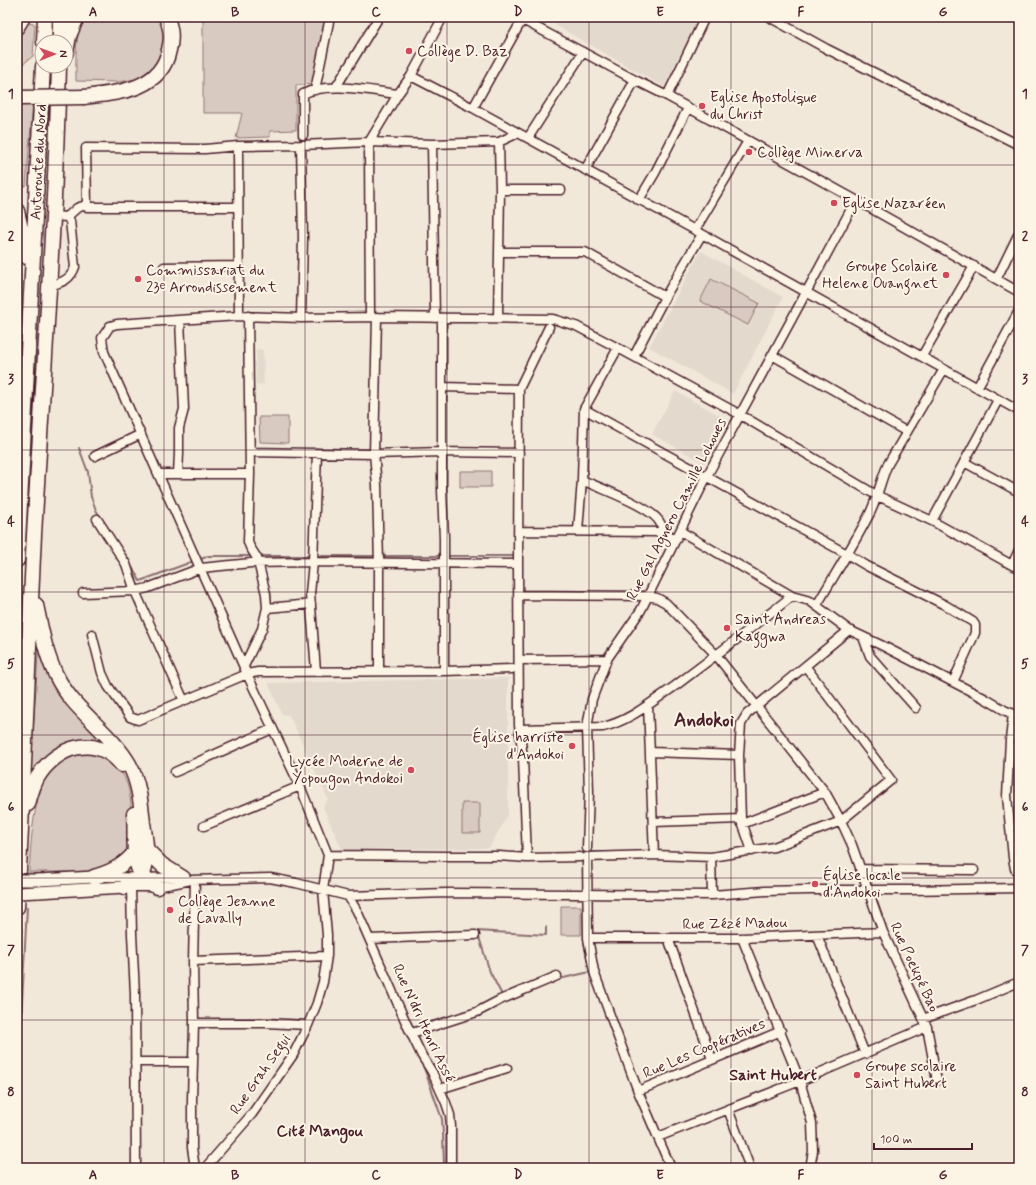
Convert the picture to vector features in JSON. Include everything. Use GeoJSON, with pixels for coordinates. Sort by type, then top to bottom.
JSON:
{"type":"FeatureCollection","features":[{"type":"Feature","properties":{"kind":"highway"},"geometry":{"type":"LineString","coordinates":[[17,27],[23,17]]}},
{"type":"Feature","properties":{"kind":"highway"},"geometry":{"type":"LineString","coordinates":[[44,34],[45,17]]}},
{"type":"Feature","properties":{"kind":"highway"},"geometry":{"type":"LineString","coordinates":[[60,17],[60,34]]}},
{"type":"Feature","properties":{"kind":"highway"},"geometry":{"type":"LineString","coordinates":[[70,34],[76,17]]}},
{"type":"Feature","properties":{"kind":"highway"},"geometry":{"type":"LineString","coordinates":[[19,98],[84,97],[124,92],[143,85],[153,78],[161,69],[169,54],[171,36],[166,17]]}},
{"type":"Feature","properties":{"kind":"highway","name":"Autoroute du Nord"},"geometry":{"type":"LineString","coordinates":[[17,560],[21,420],[43,74]]}},
{"type":"Feature","properties":{"kind":"highway","name":"Autoroute du Nord"},"geometry":{"type":"LineString","coordinates":[[17,907],[59,74]]}},
{"type":"Feature","properties":{"kind":"highway"},"geometry":{"type":"LineString","coordinates":[[58,85],[61,74]]}},
{"type":"Feature","properties":{"kind":"highway"},"geometry":{"type":"LineString","coordinates":[[17,211],[31,277]]}},
{"type":"Feature","properties":{"kind":"highway"},"geometry":{"type":"LineString","coordinates":[[32,587],[47,651],[56,675],[79,709],[113,743],[123,756],[134,775],[138,789],[141,851]]}},
{"type":"Feature","properties":{"kind":"highway"},"geometry":{"type":"LineString","coordinates":[[22,822],[36,779],[48,764],[58,755],[67,750],[78,747],[97,748],[107,752],[121,764],[126,774],[133,799],[141,851],[147,863],[142,877],[128,887]]}},
{"type":"Feature","properties":{"kind":"highway"},"geometry":{"type":"LineString","coordinates":[[94,877],[111,872],[122,866],[141,851]]}},
{"type":"Feature","properties":{"kind":"highway"},"geometry":{"type":"LineString","coordinates":[[141,851],[162,865],[190,879]]}},
{"type":"Feature","properties":{"kind":"highway"},"geometry":{"type":"LineString","coordinates":[[142,877],[158,887]]}},
{"type":"Feature","properties":{"kind":"main road"},"geometry":{"type":"LineString","coordinates":[[17,880],[94,877]]}},
{"type":"Feature","properties":{"kind":"main road"},"geometry":{"type":"LineString","coordinates":[[17,893],[128,887]]}},
{"type":"Feature","properties":{"kind":"street"},"geometry":{"type":"LineString","coordinates":[[315,90],[330,17]]}},
{"type":"Feature","properties":{"kind":"street"},"geometry":{"type":"LineString","coordinates":[[336,87],[379,17]]}},
{"type":"Feature","properties":{"kind":"street"},"geometry":{"type":"LineString","coordinates":[[379,672],[379,563],[377,485],[374,454],[374,317],[369,142],[398,94],[411,76],[443,17]]}},
{"type":"Feature","properties":{"kind":"street"},"geometry":{"type":"LineString","coordinates":[[667,96],[705,17]]}},
{"type":"Feature","properties":{"kind":"street"},"geometry":{"type":"LineString","coordinates":[[769,17],[827,49],[1019,145]]}},
{"type":"Feature","properties":{"kind":"street"},"geometry":{"type":"LineString","coordinates":[[472,108],[519,18],[748,140],[997,278],[1019,292]]}},
{"type":"Feature","properties":{"kind":"street"},"geometry":{"type":"LineString","coordinates":[[528,138],[583,52]]}},
{"type":"Feature","properties":{"kind":"street"},"geometry":{"type":"LineString","coordinates":[[411,76],[528,138],[699,232],[1019,411]]}},
{"type":"Feature","properties":{"kind":"street"},"geometry":{"type":"LineString","coordinates":[[585,170],[635,80]]}},
{"type":"Feature","properties":{"kind":"street"},"geometry":{"type":"LineString","coordinates":[[303,135],[303,94],[315,90],[336,87],[398,94]]}},
{"type":"Feature","properties":{"kind":"street"},"geometry":{"type":"LineString","coordinates":[[639,200],[655,173],[688,108]]}},
{"type":"Feature","properties":{"kind":"street"},"geometry":{"type":"LineString","coordinates":[[86,205],[86,148],[205,149],[238,146],[369,142],[432,144],[499,142],[518,133]]}},
{"type":"Feature","properties":{"kind":"street"},"geometry":{"type":"LineString","coordinates":[[634,356],[748,140]]}},
{"type":"Feature","properties":{"kind":"street"},"geometry":{"type":"LineString","coordinates":[[498,318],[500,190],[499,142]]}},
{"type":"Feature","properties":{"kind":"street"},"geometry":{"type":"LineString","coordinates":[[432,144],[443,387],[442,452],[444,671]]}},
{"type":"Feature","properties":{"kind":"street"},"geometry":{"type":"LineString","coordinates":[[301,318],[303,238],[302,145]]}},
{"type":"Feature","properties":{"kind":"street"},"geometry":{"type":"LineString","coordinates":[[238,146],[239,316]]}},
{"type":"Feature","properties":{"kind":"street"},"geometry":{"type":"LineString","coordinates":[[500,190],[561,190]]}},
{"type":"Feature","properties":{"kind":"street","name":"Rue Gal Agnero Camille Lohoues"},"geometry":{"type":"LineString","coordinates":[[671,1168],[638,1091],[594,972],[588,938],[584,894],[589,792],[587,728],[592,699],[608,658],[634,621],[648,596],[675,539],[739,414],[856,200]]}},
{"type":"Feature","properties":{"kind":"street"},"geometry":{"type":"LineString","coordinates":[[52,216],[67,217],[77,208],[86,205],[89,207],[238,207]]}},
{"type":"Feature","properties":{"kind":"street"},"geometry":{"type":"LineString","coordinates":[[48,287],[67,280],[73,273],[74,267],[70,221],[67,217]]}},
{"type":"Feature","properties":{"kind":"street"},"geometry":{"type":"LineString","coordinates":[[997,278],[1019,233]]}},
{"type":"Feature","properties":{"kind":"street"},"geometry":{"type":"LineString","coordinates":[[499,252],[585,252],[665,297]]}},
{"type":"Feature","properties":{"kind":"street"},"geometry":{"type":"LineString","coordinates":[[164,266],[239,266]]}},
{"type":"Feature","properties":{"kind":"street"},"geometry":{"type":"LineString","coordinates":[[922,356],[974,266]]}},
{"type":"Feature","properties":{"kind":"street"},"geometry":{"type":"LineString","coordinates":[[977,388],[1019,311]]}},
{"type":"Feature","properties":{"kind":"street"},"geometry":{"type":"LineString","coordinates":[[806,667],[891,780],[841,821],[774,847],[712,857],[585,854],[528,858],[499,856],[328,855],[300,786],[245,670],[104,352],[102,338],[110,326],[117,324],[239,316],[301,318],[374,317],[552,319],[576,326],[634,356],[739,414],[876,495],[932,521],[1016,566],[1019,550]]}},
{"type":"Feature","properties":{"kind":"street"},"geometry":{"type":"LineString","coordinates":[[245,670],[262,629],[267,608],[266,594],[257,558],[248,542],[250,452],[248,316]]}},
{"type":"Feature","properties":{"kind":"street"},"geometry":{"type":"LineString","coordinates":[[178,474],[178,428],[184,409],[180,320]]}},
{"type":"Feature","properties":{"kind":"street"},"geometry":{"type":"LineString","coordinates":[[528,858],[525,780],[519,725],[519,389],[549,327]]}},
{"type":"Feature","properties":{"kind":"street"},"geometry":{"type":"LineString","coordinates":[[578,531],[582,480],[584,409],[618,348]]}},
{"type":"Feature","properties":{"kind":"street"},"geometry":{"type":"LineString","coordinates":[[772,355],[907,432]]}},
{"type":"Feature","properties":{"kind":"street"},"geometry":{"type":"LineString","coordinates":[[817,605],[871,511],[881,479],[888,464],[944,369]]}},
{"type":"Feature","properties":{"kind":"street"},"geometry":{"type":"LineString","coordinates":[[443,387],[519,389]]}},
{"type":"Feature","properties":{"kind":"street"},"geometry":{"type":"LineString","coordinates":[[932,521],[998,400]]}},
{"type":"Feature","properties":{"kind":"street"},"geometry":{"type":"LineString","coordinates":[[584,409],[867,566],[944,605],[973,622],[976,633],[953,682]]}},
{"type":"Feature","properties":{"kind":"street"},"geometry":{"type":"LineString","coordinates":[[95,456],[141,434]]}},
{"type":"Feature","properties":{"kind":"street"},"geometry":{"type":"LineString","coordinates":[[250,452],[374,454],[442,452],[519,453]]}},
{"type":"Feature","properties":{"kind":"street"},"geometry":{"type":"LineString","coordinates":[[316,671],[310,594],[313,562],[317,453]]}},
{"type":"Feature","properties":{"kind":"street"},"geometry":{"type":"LineString","coordinates":[[964,462],[1019,492]]}},
{"type":"Feature","properties":{"kind":"street"},"geometry":{"type":"LineString","coordinates":[[159,474],[250,474]]}},
{"type":"Feature","properties":{"kind":"street"},"geometry":{"type":"LineString","coordinates":[[582,480],[619,496],[649,512],[659,520],[664,532]]}},
{"type":"Feature","properties":{"kind":"street"},"geometry":{"type":"LineString","coordinates":[[97,519],[126,564],[135,591],[184,701]]}},
{"type":"Feature","properties":{"kind":"street"},"geometry":{"type":"LineString","coordinates":[[519,531],[664,532],[675,539]]}},
{"type":"Feature","properties":{"kind":"street"},"geometry":{"type":"LineString","coordinates":[[680,531],[792,596],[810,601],[817,605],[824,612],[849,630],[1016,715],[1010,747],[1007,796],[1013,858],[1015,868],[1019,870]]}},
{"type":"Feature","properties":{"kind":"street"},"geometry":{"type":"LineString","coordinates":[[83,593],[135,591],[148,588],[201,568],[258,563],[313,562],[518,564]]}},
{"type":"Feature","properties":{"kind":"street"},"geometry":{"type":"LineString","coordinates":[[518,595],[648,596]]}},
{"type":"Feature","properties":{"kind":"street","name":"Rue Poekpé Bao"},"geometry":{"type":"LineString","coordinates":[[648,596],[660,599],[666,603],[716,655],[825,792],[852,845],[882,932],[925,1023],[937,1082]]}},
{"type":"Feature","properties":{"kind":"street"},"geometry":{"type":"LineString","coordinates":[[520,729],[587,728],[614,725],[648,705],[792,596]]}},
{"type":"Feature","properties":{"kind":"street"},"geometry":{"type":"LineString","coordinates":[[267,608],[310,604]]}},
{"type":"Feature","properties":{"kind":"street"},"geometry":{"type":"LineString","coordinates":[[752,851],[742,822],[739,755],[741,724],[747,714],[806,667],[849,630]]}},
{"type":"Feature","properties":{"kind":"street"},"geometry":{"type":"LineString","coordinates":[[92,634],[106,682],[130,717],[138,720],[184,701],[245,670],[258,672],[379,672],[512,669]]}},
{"type":"Feature","properties":{"kind":"street"},"geometry":{"type":"LineString","coordinates":[[863,637],[870,656],[916,708]]}},
{"type":"Feature","properties":{"kind":"street"},"geometry":{"type":"LineString","coordinates":[[519,660],[608,658]]}},
{"type":"Feature","properties":{"kind":"street"},"geometry":{"type":"LineString","coordinates":[[648,705],[654,855]]}},
{"type":"Feature","properties":{"kind":"street"},"geometry":{"type":"LineString","coordinates":[[174,772],[272,729]]}},
{"type":"Feature","properties":{"kind":"street"},"geometry":{"type":"LineString","coordinates":[[650,752],[739,755]]}},
{"type":"Feature","properties":{"kind":"street"},"geometry":{"type":"LineString","coordinates":[[204,826],[300,786]]}},
{"type":"Feature","properties":{"kind":"street"},"geometry":{"type":"LineString","coordinates":[[653,822],[742,822],[825,792]]}},
{"type":"Feature","properties":{"kind":"street","name":"Rue Grah Segui"},"geometry":{"type":"LineString","coordinates":[[205,1168],[252,1114],[294,1055],[317,1003],[323,982],[327,956],[327,935],[323,890],[328,855]]}},
{"type":"Feature","properties":{"kind":"street"},"geometry":{"type":"LineString","coordinates":[[712,857],[712,895]]}},
{"type":"Feature","properties":{"kind":"street"},"geometry":{"type":"LineString","coordinates":[[860,869],[974,870]]}},
{"type":"Feature","properties":{"kind":"street"},"geometry":{"type":"LineString","coordinates":[[94,877],[190,879],[270,878],[348,896],[447,893],[712,895],[765,891],[1019,888]]}},
{"type":"Feature","properties":{"kind":"street"},"geometry":{"type":"LineString","coordinates":[[136,1168],[135,994],[128,887],[158,887],[190,879]]}},
{"type":"Feature","properties":{"kind":"street"},"geometry":{"type":"LineString","coordinates":[[190,879],[194,1023],[192,1148],[195,1168]]}},
{"type":"Feature","properties":{"kind":"street","name":"Rue N’dri Henri Assé"},"geometry":{"type":"LineString","coordinates":[[348,896],[358,911],[422,1056],[432,1072],[446,1103],[451,1121],[451,1168]]}},
{"type":"Feature","properties":{"kind":"street","name":"Rue Zézé Madou"},"geometry":{"type":"LineString","coordinates":[[588,938],[742,938],[882,932]]}},
{"type":"Feature","properties":{"kind":"street"},"geometry":{"type":"LineString","coordinates":[[370,939],[475,935]]}},
{"type":"Feature","properties":{"kind":"street"},"geometry":{"type":"LineString","coordinates":[[817,935],[865,1054]]}},
{"type":"Feature","properties":{"kind":"street"},"geometry":{"type":"LineString","coordinates":[[668,938],[712,1059]]}},
{"type":"Feature","properties":{"kind":"street"},"geometry":{"type":"LineString","coordinates":[[742,938],[800,1081],[812,1123],[813,1151],[810,1168]]}},
{"type":"Feature","properties":{"kind":"street"},"geometry":{"type":"LineString","coordinates":[[193,961],[327,956]]}},
{"type":"Feature","properties":{"kind":"street"},"geometry":{"type":"LineString","coordinates":[[412,1033],[476,1012],[500,1000],[557,976]]}},
{"type":"Feature","properties":{"kind":"street"},"geometry":{"type":"LineString","coordinates":[[658,1137],[865,1054],[925,1023],[1019,982]]}},
{"type":"Feature","properties":{"kind":"street"},"geometry":{"type":"LineString","coordinates":[[194,1023],[266,1023],[308,1025]]}},
{"type":"Feature","properties":{"kind":"street","name":"Rue Les Coopératives"},"geometry":{"type":"LineString","coordinates":[[638,1091],[781,1031]]}},
{"type":"Feature","properties":{"kind":"street"},"geometry":{"type":"LineString","coordinates":[[135,1062],[194,1062]]}},
{"type":"Feature","properties":{"kind":"street"},"geometry":{"type":"LineString","coordinates":[[440,1088],[507,1068]]}},
{"type":"Feature","properties":{"kind":"street"},"geometry":{"type":"LineString","coordinates":[[728,1109],[750,1168]]}},
{"type":"Feature","properties":{"kind":"shaded area"},"geometry":{"type":"Polygon","coordinates":[[[85,17],[160,17],[165,37],[161,55],[152,69],[136,79],[118,82],[76,81],[77,39],[81,24],[85,17]]]}},
{"type":"Feature","properties":{"kind":"shaded area"},"geometry":{"type":"Polygon","coordinates":[[[203,17],[327,17],[314,84],[296,85],[296,130],[270,131],[270,137],[236,138],[242,113],[203,113],[203,17]]]}},
{"type":"Feature","properties":{"kind":"shaded area"},"geometry":{"type":"Polygon","coordinates":[[[541,17],[699,17],[664,87],[541,17]]]}},
{"type":"Feature","properties":{"kind":"shaded area"},"geometry":{"type":"Polygon","coordinates":[[[28,23],[35,24],[33,56],[17,69],[17,39],[28,23]]]}},
{"type":"Feature","properties":{"kind":"shaded area"},"geometry":{"type":"Polygon","coordinates":[[[17,102],[33,102],[26,186],[19,187],[17,180],[17,102]]]}},
{"type":"Feature","properties":{"kind":"shaded area"},"geometry":{"type":"Polygon","coordinates":[[[701,251],[783,297],[733,394],[649,347],[701,251]]]}},
{"type":"Feature","properties":{"kind":"shaded area"},"geometry":{"type":"Polygon","coordinates":[[[711,279],[759,303],[748,325],[700,301],[711,279]]]}},
{"type":"Feature","properties":{"kind":"shaded area"},"geometry":{"type":"Polygon","coordinates":[[[256,349],[263,350],[264,384],[256,385],[256,349]]]}},
{"type":"Feature","properties":{"kind":"shaded area"},"geometry":{"type":"Polygon","coordinates":[[[675,391],[728,420],[704,463],[652,434],[675,391]]]}},
{"type":"Feature","properties":{"kind":"shaded area"},"geometry":{"type":"Polygon","coordinates":[[[259,417],[288,417],[288,443],[260,442],[259,417]]]}},
{"type":"Feature","properties":{"kind":"shaded area"},"geometry":{"type":"Polygon","coordinates":[[[460,471],[491,471],[491,487],[460,487],[460,471]]]}},
{"type":"Feature","properties":{"kind":"shaded area"},"geometry":{"type":"Polygon","coordinates":[[[39,640],[103,742],[89,741],[67,744],[54,750],[43,759],[30,781],[39,640]]]}},
{"type":"Feature","properties":{"kind":"shaded area","name":"Lycée Moderne de Yopougon Andokoi"},"geometry":{"type":"Polygon","coordinates":[[[508,678],[508,815],[489,848],[342,850],[323,807],[328,799],[289,715],[282,714],[268,683],[508,678]]]}},
{"type":"Feature","properties":{"kind":"shaded area"},"geometry":{"type":"Polygon","coordinates":[[[87,752],[99,755],[113,763],[122,772],[130,797],[130,852],[121,863],[94,872],[29,872],[34,819],[44,778],[53,767],[63,760],[87,752]]]}},
{"type":"Feature","properties":{"kind":"shaded area"},"geometry":{"type":"Polygon","coordinates":[[[462,803],[480,803],[480,833],[462,833],[462,803]]]}},
{"type":"Feature","properties":{"kind":"shaded area"},"geometry":{"type":"Polygon","coordinates":[[[561,906],[581,906],[581,935],[561,935],[561,906]]]}},
{"type":"Feature","properties":{"kind":"waterway"},"geometry":{"type":"LineString","coordinates":[[79,448],[88,472],[91,497],[101,518]]}},
{"type":"Feature","properties":{"kind":"waterway"},"geometry":{"type":"LineString","coordinates":[[116,542],[126,556]]}},
{"type":"Feature","properties":{"kind":"waterway"},"geometry":{"type":"LineString","coordinates":[[199,560],[208,556],[254,556]]}},
{"type":"Feature","properties":{"kind":"waterway"},"geometry":{"type":"LineString","coordinates":[[258,556],[312,556]]}},
{"type":"Feature","properties":{"kind":"waterway"},"geometry":{"type":"LineString","coordinates":[[316,556],[378,556]]}},
{"type":"Feature","properties":{"kind":"waterway"},"geometry":{"type":"LineString","coordinates":[[382,556],[442,556]]}},
{"type":"Feature","properties":{"kind":"waterway"},"geometry":{"type":"LineString","coordinates":[[446,556],[516,556]]}},
{"type":"Feature","properties":{"kind":"waterway"},"geometry":{"type":"LineString","coordinates":[[129,562],[140,581],[194,561]]}},
{"type":"Feature","properties":{"kind":"waterway"},"geometry":{"type":"LineString","coordinates":[[583,856],[583,852],[625,852]]}},
{"type":"Feature","properties":{"kind":"waterway"},"geometry":{"type":"LineString","coordinates":[[583,868],[583,892]]}},
{"type":"Feature","properties":{"kind":"waterway"},"geometry":{"type":"LineString","coordinates":[[559,979],[590,972],[584,942],[583,896]]}},
{"type":"Feature","properties":{"kind":"waterway"},"geometry":{"type":"LineString","coordinates":[[17,1100],[27,907]]}},
{"type":"Feature","properties":{"kind":"waterway"},"geometry":{"type":"LineString","coordinates":[[503,997],[490,972],[477,931],[546,935],[546,927]]}},
{"type":"Feature","properties":{"kind":"waterway"},"geometry":{"type":"LineString","coordinates":[[417,1035],[421,1045]]}},
{"type":"Feature","properties":{"kind":"waterway"},"geometry":{"type":"LineString","coordinates":[[424,1064],[423,1065],[442,1119],[444,1168]]}},
{"type":"Feature","properties":{"kind":"place","name":"Collège D. Baz"},"geometry":{"type":"Point","coordinates":[409,51]}},
{"type":"Feature","properties":{"kind":"place","name":"Eglise Apostolique du Christ"},"geometry":{"type":"Point","coordinates":[702,106]}},
{"type":"Feature","properties":{"kind":"place","name":"Collège Minerva"},"geometry":{"type":"Point","coordinates":[749,152]}},
{"type":"Feature","properties":{"kind":"place","name":"Eglise Nazaréen"},"geometry":{"type":"Point","coordinates":[834,203]}},
{"type":"Feature","properties":{"kind":"place","name":"Groupe Scolaire Helene Ouangnet"},"geometry":{"type":"Point","coordinates":[946,275]}},
{"type":"Feature","properties":{"kind":"place","name":"Commissariat du 23ᵉ Arrondissement"},"geometry":{"type":"Point","coordinates":[138,279]}},
{"type":"Feature","properties":{"kind":"place","name":"Saint Andreas Kaggwa"},"geometry":{"type":"Point","coordinates":[727,628]}},
{"type":"Feature","properties":{"kind":"place","name":"Église harriste d'Andokoi"},"geometry":{"type":"Point","coordinates":[572,746]}},
{"type":"Feature","properties":{"kind":"place","name":"Lycée Moderne de Yopougon Andokoi"},"geometry":{"type":"Point","coordinates":[411,770]}},
{"type":"Feature","properties":{"kind":"place","name":"Église locale d'Andokoi"},"geometry":{"type":"Point","coordinates":[815,884]}},
{"type":"Feature","properties":{"kind":"place","name":"Collège Jeanne de Cavally"},"geometry":{"type":"Point","coordinates":[170,910]}},
{"type":"Feature","properties":{"kind":"place","name":"Groupe scolaire Saint Hubert"},"geometry":{"type":"Point","coordinates":[857,1075]}},
{"type":"Feature","properties":{"kind":"district","name":"Andokoi"},"geometry":{"type":"Point","coordinates":[704,719]}},
{"type":"Feature","properties":{"kind":"district","name":"Saint Hubert"},"geometry":{"type":"Point","coordinates":[773,1074]}},
{"type":"Feature","properties":{"kind":"district","name":"Cité Mangou"},"geometry":{"type":"Point","coordinates":[320,1130]}}]}
